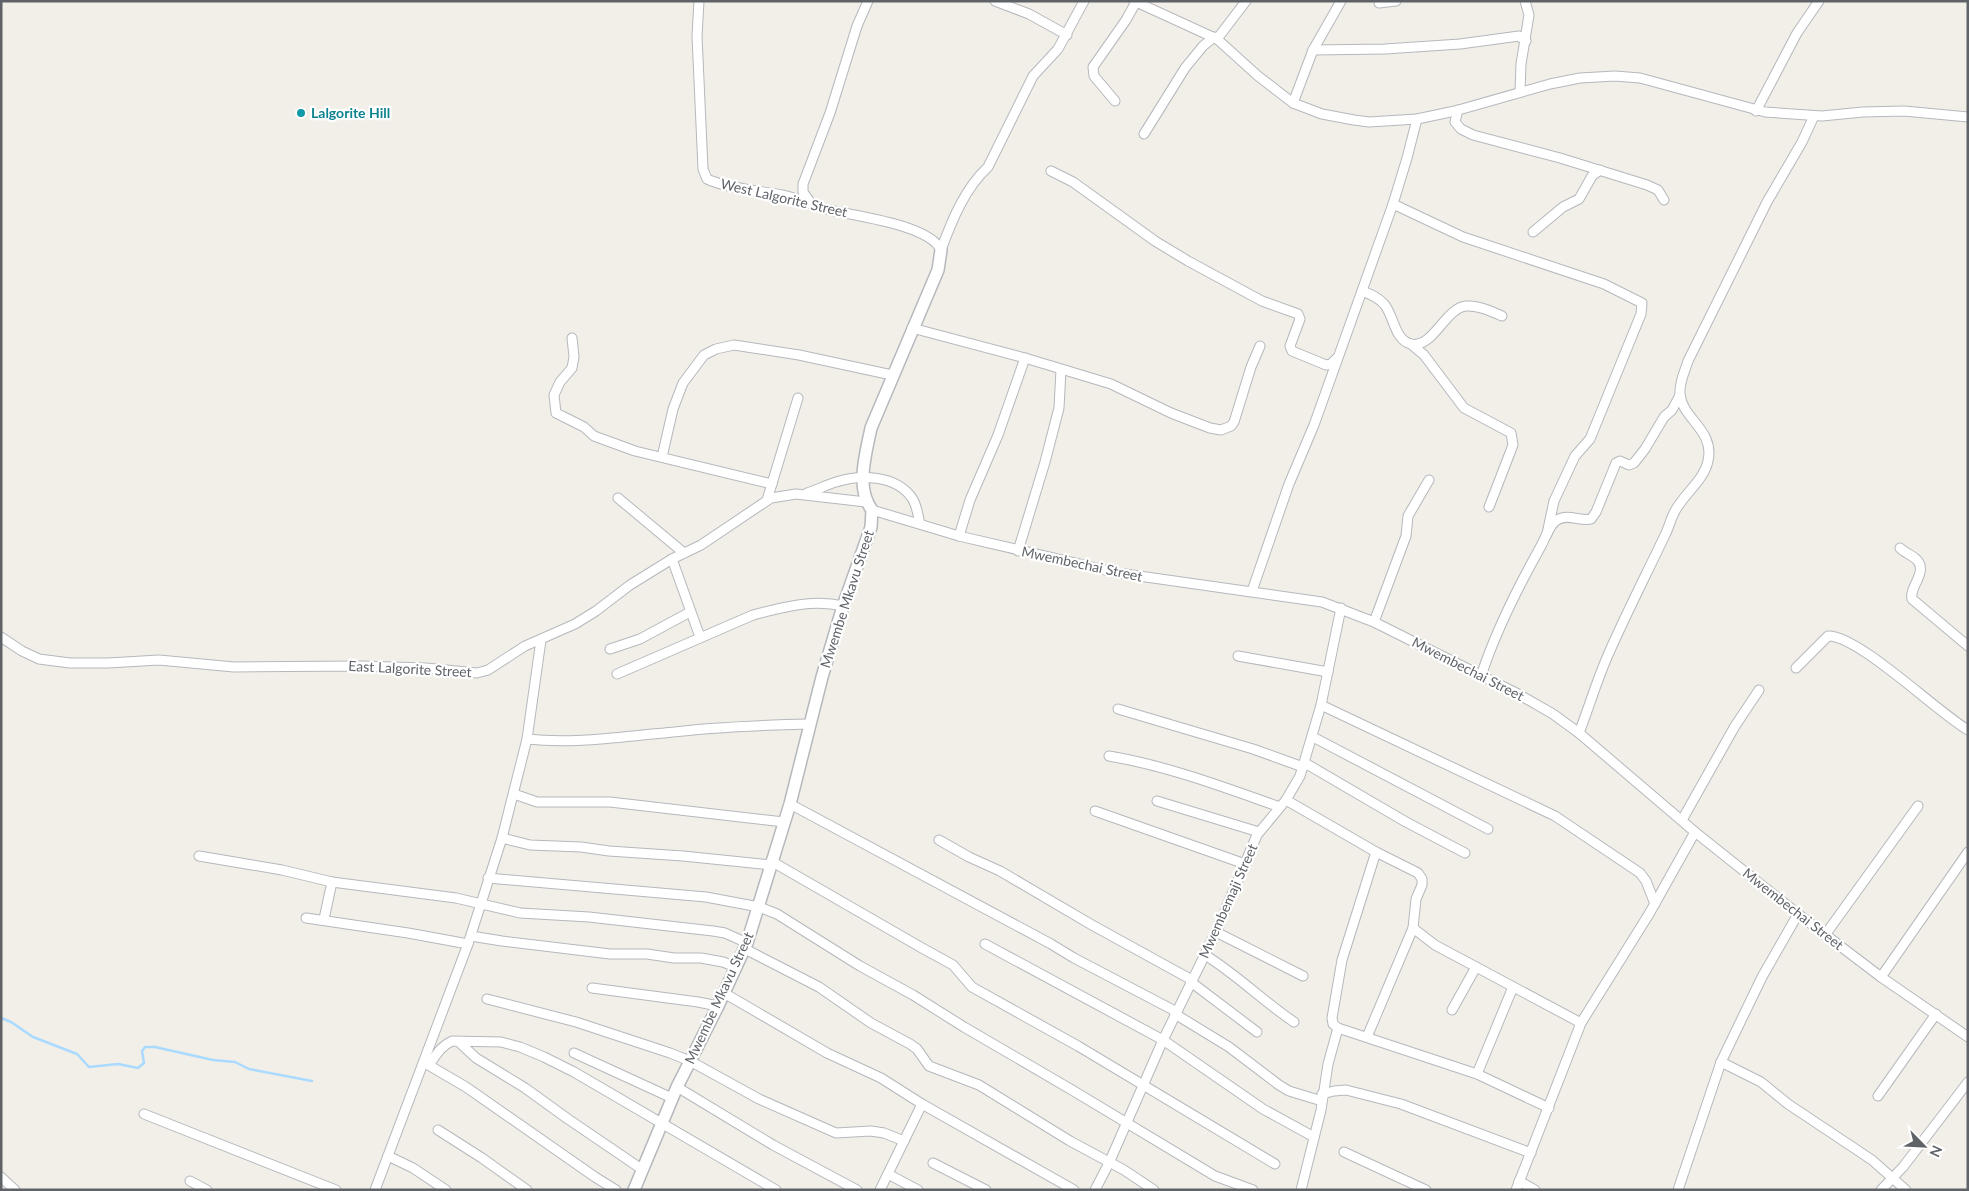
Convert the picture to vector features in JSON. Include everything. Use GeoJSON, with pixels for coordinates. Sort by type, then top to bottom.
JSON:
{"type":"FeatureCollection","features":[{"type":"Feature","properties":{"kind":"street","name":"West Lalgorite Street"},"geometry":{"type":"LineString","coordinates":[[699,1],[697,36],[702,169],[704,174],[712,181],[722,184],[784,195],[821,208],[862,216],[914,231],[937,243],[941,250]]}},
{"type":"Feature","properties":{"kind":"street"},"geometry":{"type":"LineString","coordinates":[[810,203],[804,192],[803,184],[827,121],[855,32],[868,1]]}},
{"type":"Feature","properties":{"kind":"street"},"geometry":{"type":"LineString","coordinates":[[995,1],[1029,14],[1067,34]]}},
{"type":"Feature","properties":{"kind":"street","name":"Mwembe Mkavu Street"},"geometry":{"type":"LineString","coordinates":[[634,1190],[677,1087],[746,946],[759,907],[790,804],[809,724],[843,606],[871,527],[869,506],[864,491],[864,476],[871,428],[938,270],[941,250],[952,221],[976,178],[988,167],[1033,76],[1058,50],[1084,1]]}},
{"type":"Feature","properties":{"kind":"street"},"geometry":{"type":"LineString","coordinates":[[1144,134],[1185,68],[1203,46],[1215,38],[1246,1]]}},
{"type":"Feature","properties":{"kind":"street"},"geometry":{"type":"LineString","coordinates":[[1293,103],[1313,50],[1341,1]]}},
{"type":"Feature","properties":{"kind":"street"},"geometry":{"type":"LineString","coordinates":[[1379,3],[1396,1]]}},
{"type":"Feature","properties":{"kind":"street"},"geometry":{"type":"LineString","coordinates":[[1520,92],[1521,64],[1529,15],[1526,1]]}},
{"type":"Feature","properties":{"kind":"street"},"geometry":{"type":"LineString","coordinates":[[1756,111],[1797,33],[1819,1]]}},
{"type":"Feature","properties":{"kind":"street"},"geometry":{"type":"LineString","coordinates":[[1115,101],[1094,76],[1094,67],[1123,25],[1135,2],[1215,38],[1258,76],[1293,103],[1322,114],[1354,120],[1369,122],[1417,119],[1580,78],[1632,77],[1756,111],[1814,116],[1904,111],[1968,117]]}},
{"type":"Feature","properties":{"kind":"street"},"geometry":{"type":"LineString","coordinates":[[1313,50],[1385,50],[1460,44],[1512,36],[1519,36],[1526,42]]}},
{"type":"Feature","properties":{"kind":"street"},"geometry":{"type":"LineString","coordinates":[[1458,110],[1455,122],[1468,133],[1600,170],[1655,188],[1664,200]]}},
{"type":"Feature","properties":{"kind":"street"},"geometry":{"type":"LineString","coordinates":[[1579,733],[1608,657],[1674,512],[1708,463],[1710,452],[1708,443],[1702,429],[1686,409],[1680,395],[1680,386],[1688,361],[1767,202],[1802,142],[1814,116]]}},
{"type":"Feature","properties":{"kind":"street"},"geometry":{"type":"LineString","coordinates":[[1252,591],[1289,484],[1314,425],[1393,204],[1417,119]]}},
{"type":"Feature","properties":{"kind":"street"},"geometry":{"type":"LineString","coordinates":[[1533,232],[1563,208],[1579,199],[1592,176],[1600,170]]}},
{"type":"Feature","properties":{"kind":"street"},"geometry":{"type":"LineString","coordinates":[[1051,171],[1073,182],[1155,241],[1188,261],[1262,301],[1298,314],[1300,318],[1290,346],[1292,351],[1326,365],[1331,364],[1337,358]]}},
{"type":"Feature","properties":{"kind":"street"},"geometry":{"type":"LineString","coordinates":[[1393,204],[1464,237],[1604,284],[1642,302],[1642,314],[1590,439],[1575,456],[1554,501],[1547,534]]}},
{"type":"Feature","properties":{"kind":"street"},"geometry":{"type":"LineString","coordinates":[[1362,290],[1378,298],[1386,306],[1397,332],[1404,341],[1411,344],[1424,355],[1464,408],[1511,432],[1513,445],[1490,507]]}},
{"type":"Feature","properties":{"kind":"street"},"geometry":{"type":"LineString","coordinates":[[1411,344],[1420,343],[1434,333],[1458,308],[1466,306],[1480,307],[1502,316]]}},
{"type":"Feature","properties":{"kind":"street"},"geometry":{"type":"LineString","coordinates":[[912,328],[1025,358],[1111,384],[1171,413],[1210,428],[1221,430],[1231,426],[1234,422],[1251,367],[1260,346]]}},
{"type":"Feature","properties":{"kind":"street"},"geometry":{"type":"LineString","coordinates":[[572,338],[574,357],[572,368],[560,382],[554,395],[556,413],[584,427],[594,436],[635,451],[772,484]]}},
{"type":"Feature","properties":{"kind":"street"},"geometry":{"type":"LineString","coordinates":[[662,458],[673,409],[683,382],[704,355],[716,349],[734,345],[806,356],[892,375]]}},
{"type":"Feature","properties":{"kind":"street"},"geometry":{"type":"LineString","coordinates":[[959,536],[970,500],[998,435],[1025,358]]}},
{"type":"Feature","properties":{"kind":"street"},"geometry":{"type":"LineString","coordinates":[[1018,551],[1059,408],[1061,370]]}},
{"type":"Feature","properties":{"kind":"street"},"geometry":{"type":"LineString","coordinates":[[1481,676],[1491,648],[1526,572],[1553,524],[1563,517],[1591,519],[1596,512],[1616,463],[1620,461],[1629,465],[1639,458],[1680,395]]}},
{"type":"Feature","properties":{"kind":"street"},"geometry":{"type":"LineString","coordinates":[[767,500],[798,398]]}},
{"type":"Feature","properties":{"kind":"street"},"geometry":{"type":"LineString","coordinates":[[803,494],[835,482],[864,476],[880,479],[902,487],[913,499],[920,524]]}},
{"type":"Feature","properties":{"kind":"street"},"geometry":{"type":"LineString","coordinates":[[1374,622],[1406,536],[1408,516],[1429,480]]}},
{"type":"Feature","properties":{"kind":"street","name":"East Lalgorite Street"},"geometry":{"type":"LineString","coordinates":[[1,637],[22,651],[39,659],[70,663],[159,660],[234,667],[361,666],[426,668],[470,674],[488,670],[525,646],[589,616],[630,585],[672,559],[701,545],[767,500],[781,495],[803,494],[869,506]]}},
{"type":"Feature","properties":{"kind":"street"},"geometry":{"type":"LineString","coordinates":[[618,498],[684,553]]}},
{"type":"Feature","properties":{"kind":"street","name":"Mwembechai Street"},"geometry":{"type":"LineString","coordinates":[[869,506],[959,536],[1118,574],[1322,602],[1374,622],[1539,706],[1579,733],[1695,832],[1798,914],[1881,977],[1968,1036]]}},
{"type":"Feature","properties":{"kind":"street"},"geometry":{"type":"LineString","coordinates":[[1900,548],[1917,560],[1920,565],[1919,576],[1912,590],[1912,599],[1968,646]]}},
{"type":"Feature","properties":{"kind":"street"},"geometry":{"type":"LineString","coordinates":[[672,559],[700,637]]}},
{"type":"Feature","properties":{"kind":"street"},"geometry":{"type":"LineString","coordinates":[[617,674],[753,615],[812,603],[827,602],[843,606]]}},
{"type":"Feature","properties":{"kind":"street","name":"Mwembemaji Street"},"geometry":{"type":"LineString","coordinates":[[1095,1190],[1109,1163],[1163,1040],[1216,932],[1260,832],[1283,803],[1304,765],[1321,705],[1341,608]]}},
{"type":"Feature","properties":{"kind":"street"},"geometry":{"type":"LineString","coordinates":[[610,649],[640,639],[690,612]]}},
{"type":"Feature","properties":{"kind":"street"},"geometry":{"type":"LineString","coordinates":[[1796,668],[1828,636],[1842,639],[1866,653],[1968,730]]}},
{"type":"Feature","properties":{"kind":"street"},"geometry":{"type":"LineString","coordinates":[[375,1190],[427,1064],[470,940],[502,838],[527,739],[541,640]]}},
{"type":"Feature","properties":{"kind":"street"},"geometry":{"type":"LineString","coordinates":[[1238,656],[1328,672]]}},
{"type":"Feature","properties":{"kind":"street"},"geometry":{"type":"LineString","coordinates":[[1682,820],[1735,726],[1759,690]]}},
{"type":"Feature","properties":{"kind":"street"},"geometry":{"type":"LineString","coordinates":[[1321,705],[1568,824],[1640,873],[1646,881],[1655,904]]}},
{"type":"Feature","properties":{"kind":"street"},"geometry":{"type":"LineString","coordinates":[[1118,709],[1304,765],[1465,853]]}},
{"type":"Feature","properties":{"kind":"street"},"geometry":{"type":"LineString","coordinates":[[527,739],[550,742],[590,740],[738,725],[809,724]]}},
{"type":"Feature","properties":{"kind":"street"},"geometry":{"type":"LineString","coordinates":[[1313,737],[1488,829]]}},
{"type":"Feature","properties":{"kind":"street"},"geometry":{"type":"LineString","coordinates":[[1109,756],[1138,761],[1283,803],[1421,875],[1422,885],[1416,899],[1413,928],[1367,1038]]}},
{"type":"Feature","properties":{"kind":"street"},"geometry":{"type":"LineString","coordinates":[[514,794],[538,802],[618,803],[784,822]]}},
{"type":"Feature","properties":{"kind":"street"},"geometry":{"type":"LineString","coordinates":[[1157,800],[1260,832]]}},
{"type":"Feature","properties":{"kind":"street"},"geometry":{"type":"LineString","coordinates":[[790,804],[1176,1013],[1290,1091],[1322,1098],[1334,1091],[1346,1090],[1401,1104],[1531,1153]]}},
{"type":"Feature","properties":{"kind":"street"},"geometry":{"type":"LineString","coordinates":[[1825,935],[1918,806]]}},
{"type":"Feature","properties":{"kind":"street"},"geometry":{"type":"LineString","coordinates":[[1095,811],[1245,864]]}},
{"type":"Feature","properties":{"kind":"street"},"geometry":{"type":"LineString","coordinates":[[1535,1190],[1517,1186],[1581,1023],[1655,904],[1695,832]]}},
{"type":"Feature","properties":{"kind":"street"},"geometry":{"type":"LineString","coordinates":[[502,838],[530,846],[581,847],[609,851],[771,863],[941,957],[953,965],[972,987],[1143,1084],[1275,1164]]}},
{"type":"Feature","properties":{"kind":"street"},"geometry":{"type":"LineString","coordinates":[[939,840],[1017,880],[1192,981],[1257,1032]]}},
{"type":"Feature","properties":{"kind":"street"},"geometry":{"type":"LineString","coordinates":[[1376,852],[1340,968],[1332,1018],[1333,1024],[1338,1028],[1477,1074],[1549,1108]]}},
{"type":"Feature","properties":{"kind":"street"},"geometry":{"type":"LineString","coordinates":[[1881,977],[1968,852]]}},
{"type":"Feature","properties":{"kind":"street"},"geometry":{"type":"LineString","coordinates":[[199,856],[282,870],[332,882],[456,898],[520,913],[589,917],[725,934],[819,987],[871,1023],[910,1044],[916,1048],[929,1066],[979,1084],[1070,1141],[1124,1170],[1154,1190]]}},
{"type":"Feature","properties":{"kind":"street"},"geometry":{"type":"LineString","coordinates":[[488,878],[706,897],[759,907],[777,914],[860,966],[913,994],[964,1028],[1215,1176],[1253,1190]]}},
{"type":"Feature","properties":{"kind":"street"},"geometry":{"type":"LineString","coordinates":[[324,919],[332,882]]}},
{"type":"Feature","properties":{"kind":"street"},"geometry":{"type":"LineString","coordinates":[[1678,1190],[1721,1062],[1762,978],[1798,914]]}},
{"type":"Feature","properties":{"kind":"street"},"geometry":{"type":"LineString","coordinates":[[306,918],[470,940],[502,941],[610,954],[647,954],[674,958],[701,958],[736,967]]}},
{"type":"Feature","properties":{"kind":"street"},"geometry":{"type":"LineString","coordinates":[[1413,928],[1435,945],[1581,1023]]}},
{"type":"Feature","properties":{"kind":"street"},"geometry":{"type":"LineString","coordinates":[[1216,932],[1303,976]]}},
{"type":"Feature","properties":{"kind":"street"},"geometry":{"type":"LineString","coordinates":[[985,944],[1163,1040],[1263,1109],[1314,1137]]}},
{"type":"Feature","properties":{"kind":"street"},"geometry":{"type":"LineString","coordinates":[[1205,954],[1228,969],[1279,1012],[1294,1022]]}},
{"type":"Feature","properties":{"kind":"street"},"geometry":{"type":"LineString","coordinates":[[1452,1010],[1476,967]]}},
{"type":"Feature","properties":{"kind":"street"},"geometry":{"type":"LineString","coordinates":[[1477,1074],[1513,987]]}},
{"type":"Feature","properties":{"kind":"street"},"geometry":{"type":"LineString","coordinates":[[592,988],[718,1006]]}},
{"type":"Feature","properties":{"kind":"street"},"geometry":{"type":"LineString","coordinates":[[724,993],[826,1053],[881,1078],[922,1104],[1074,1190]]}},
{"type":"Feature","properties":{"kind":"street"},"geometry":{"type":"LineString","coordinates":[[486,999],[605,1030],[690,1061],[759,1099],[836,1133],[884,1133],[904,1141]]}},
{"type":"Feature","properties":{"kind":"street"},"geometry":{"type":"LineString","coordinates":[[1878,1096],[1936,1014]]}},
{"type":"Feature","properties":{"kind":"street"},"geometry":{"type":"LineString","coordinates":[[1300,1190],[1314,1137],[1338,1028]]}},
{"type":"Feature","properties":{"kind":"street"},"geometry":{"type":"LineString","coordinates":[[427,1064],[446,1044],[452,1042],[501,1042],[520,1047],[574,1072],[776,1190]]}},
{"type":"Feature","properties":{"kind":"street"},"geometry":{"type":"LineString","coordinates":[[460,1042],[476,1058],[525,1088],[568,1120],[643,1170]]}},
{"type":"Feature","properties":{"kind":"street"},"geometry":{"type":"LineString","coordinates":[[574,1053],[672,1098]]}},
{"type":"Feature","properties":{"kind":"street"},"geometry":{"type":"LineString","coordinates":[[1721,1062],[1761,1082],[1788,1104],[1872,1160],[1906,1190]]}},
{"type":"Feature","properties":{"kind":"street"},"geometry":{"type":"LineString","coordinates":[[427,1064],[466,1087],[616,1190]]}},
{"type":"Feature","properties":{"kind":"street"},"geometry":{"type":"LineString","coordinates":[[1881,1190],[1903,1167],[1968,1082]]}},
{"type":"Feature","properties":{"kind":"street"},"geometry":{"type":"LineString","coordinates":[[677,1087],[773,1145],[857,1190]]}},
{"type":"Feature","properties":{"kind":"street"},"geometry":{"type":"LineString","coordinates":[[880,1190],[922,1104]]}},
{"type":"Feature","properties":{"kind":"street"},"geometry":{"type":"LineString","coordinates":[[144,1114],[336,1190]]}},
{"type":"Feature","properties":{"kind":"street"},"geometry":{"type":"LineString","coordinates":[[438,1130],[527,1190]]}},
{"type":"Feature","properties":{"kind":"street"},"geometry":{"type":"LineString","coordinates":[[1344,1152],[1426,1190]]}},
{"type":"Feature","properties":{"kind":"street"},"geometry":{"type":"LineString","coordinates":[[388,1156],[413,1168],[446,1190]]}},
{"type":"Feature","properties":{"kind":"street"},"geometry":{"type":"LineString","coordinates":[[933,1163],[986,1190]]}},
{"type":"Feature","properties":{"kind":"street"},"geometry":{"type":"LineString","coordinates":[[888,1174],[918,1190]]}},
{"type":"Feature","properties":{"kind":"street"},"geometry":{"type":"LineString","coordinates":[[1,1177],[15,1190]]}},
{"type":"Feature","properties":{"kind":"street"},"geometry":{"type":"LineString","coordinates":[[190,1181],[207,1190]]}},
{"type":"Feature","properties":{"kind":"waterway"},"geometry":{"type":"LineString","coordinates":[[1,1018],[11,1022],[33,1037],[77,1054],[89,1067],[118,1064],[138,1068],[144,1063],[142,1051],[145,1047],[155,1047],[213,1060],[235,1062],[249,1069],[312,1081]]}},
{"type":"Feature","properties":{"kind":"place","name":"Lalgorite Hill"},"geometry":{"type":"Point","coordinates":[301,113]}}]}
